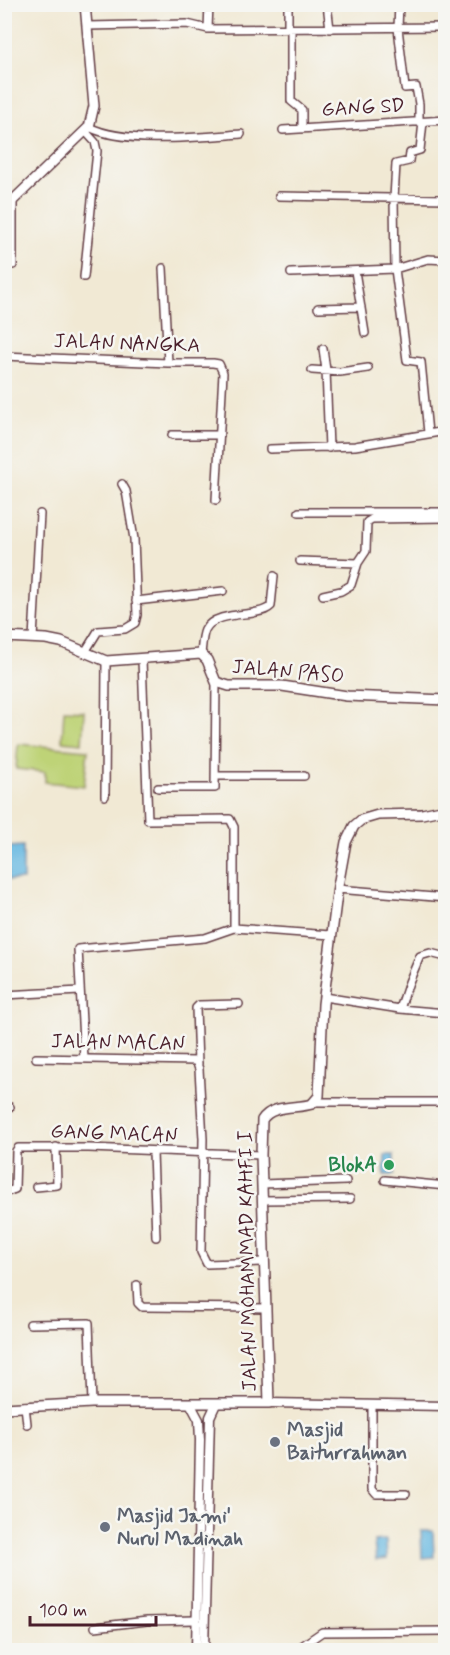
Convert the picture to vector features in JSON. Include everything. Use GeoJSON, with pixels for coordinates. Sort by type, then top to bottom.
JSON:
{"type":"FeatureCollection","features":[{"type":"Feature","properties":{"kind":"main road"},"geometry":{"type":"LineString","coordinates":[[4,209],[87,129],[94,106],[85,4]]}},
{"type":"Feature","properties":{"kind":"main road"},"geometry":{"type":"LineString","coordinates":[[4,637],[60,642],[106,661],[201,654]]}},
{"type":"Feature","properties":{"kind":"main road","name":"JALAN PASO"},"geometry":{"type":"LineString","coordinates":[[201,654],[207,660],[216,682],[229,686],[282,686],[347,696],[446,700]]}},
{"type":"Feature","properties":{"kind":"main road"},"geometry":{"type":"LineString","coordinates":[[315,1102],[319,1096],[324,997],[331,935],[346,842],[354,826],[361,820],[378,815],[422,814],[446,809]]}},
{"type":"Feature","properties":{"kind":"main road","name":"JALAN MOHAMMAD KAHFI I"},"geometry":{"type":"LineString","coordinates":[[269,1403],[260,1126],[265,1115],[273,1110],[315,1102]]}},
{"type":"Feature","properties":{"kind":"main road"},"geometry":{"type":"LineString","coordinates":[[4,1408],[92,1403],[191,1405],[269,1403]]}},
{"type":"Feature","properties":{"kind":"street"},"geometry":{"type":"LineString","coordinates":[[208,29],[209,4]]}},
{"type":"Feature","properties":{"kind":"street"},"geometry":{"type":"LineString","coordinates":[[288,4],[291,101],[302,110],[302,128]]}},
{"type":"Feature","properties":{"kind":"street"},"geometry":{"type":"LineString","coordinates":[[327,4],[330,29]]}},
{"type":"Feature","properties":{"kind":"street"},"geometry":{"type":"LineString","coordinates":[[399,4],[398,28],[405,88],[416,87],[421,122],[420,150],[410,153],[409,161],[396,165],[395,270],[407,361],[421,363],[428,433]]}},
{"type":"Feature","properties":{"kind":"street"},"geometry":{"type":"LineString","coordinates":[[87,26],[187,24],[208,29],[446,27]]}},
{"type":"Feature","properties":{"kind":"street","name":"GANG SD"},"geometry":{"type":"LineString","coordinates":[[283,130],[446,120]]}},
{"type":"Feature","properties":{"kind":"street"},"geometry":{"type":"LineString","coordinates":[[87,129],[102,134],[130,137],[241,134]]}},
{"type":"Feature","properties":{"kind":"street"},"geometry":{"type":"LineString","coordinates":[[84,277],[97,151],[95,142],[87,129]]}},
{"type":"Feature","properties":{"kind":"street"},"geometry":{"type":"LineString","coordinates":[[279,196],[446,199]]}},
{"type":"Feature","properties":{"kind":"street"},"geometry":{"type":"LineString","coordinates":[[13,201],[13,265]]}},
{"type":"Feature","properties":{"kind":"street"},"geometry":{"type":"LineString","coordinates":[[291,273],[395,270],[428,259],[446,260]]}},
{"type":"Feature","properties":{"kind":"street"},"geometry":{"type":"LineString","coordinates":[[163,268],[168,363]]}},
{"type":"Feature","properties":{"kind":"street"},"geometry":{"type":"LineString","coordinates":[[356,271],[365,333]]}},
{"type":"Feature","properties":{"kind":"street"},"geometry":{"type":"LineString","coordinates":[[318,308],[361,308]]}},
{"type":"Feature","properties":{"kind":"street"},"geometry":{"type":"LineString","coordinates":[[323,349],[326,370],[328,447]]}},
{"type":"Feature","properties":{"kind":"street","name":"JALAN NANGKA"},"geometry":{"type":"LineString","coordinates":[[4,356],[219,364],[223,369],[216,500]]}},
{"type":"Feature","properties":{"kind":"street"},"geometry":{"type":"LineString","coordinates":[[312,370],[340,372],[368,368]]}},
{"type":"Feature","properties":{"kind":"street"},"geometry":{"type":"LineString","coordinates":[[270,449],[355,446],[446,431]]}},
{"type":"Feature","properties":{"kind":"street"},"geometry":{"type":"LineString","coordinates":[[172,435],[218,435]]}},
{"type":"Feature","properties":{"kind":"street"},"geometry":{"type":"LineString","coordinates":[[85,652],[98,631],[125,628],[135,622],[137,615],[134,539],[126,490],[122,484]]}},
{"type":"Feature","properties":{"kind":"street"},"geometry":{"type":"LineString","coordinates":[[299,512],[446,512]]}},
{"type":"Feature","properties":{"kind":"street"},"geometry":{"type":"LineString","coordinates":[[33,638],[40,514]]}},
{"type":"Feature","properties":{"kind":"street"},"geometry":{"type":"LineString","coordinates":[[323,595],[341,591],[351,585],[358,563],[366,551],[367,522],[372,519],[446,518]]}},
{"type":"Feature","properties":{"kind":"street"},"geometry":{"type":"LineString","coordinates":[[300,561],[358,563]]}},
{"type":"Feature","properties":{"kind":"street"},"geometry":{"type":"LineString","coordinates":[[201,654],[203,635],[206,627],[212,621],[266,610],[271,606],[273,576]]}},
{"type":"Feature","properties":{"kind":"street"},"geometry":{"type":"LineString","coordinates":[[136,601],[224,591]]}},
{"type":"Feature","properties":{"kind":"street"},"geometry":{"type":"LineString","coordinates":[[142,660],[148,820],[230,819],[234,827],[234,928]]}},
{"type":"Feature","properties":{"kind":"street"},"geometry":{"type":"LineString","coordinates":[[105,796],[106,661]]}},
{"type":"Feature","properties":{"kind":"street"},"geometry":{"type":"LineString","coordinates":[[158,788],[215,788],[216,682]]}},
{"type":"Feature","properties":{"kind":"street"},"geometry":{"type":"LineString","coordinates":[[216,776],[304,776]]}},
{"type":"Feature","properties":{"kind":"street"},"geometry":{"type":"LineString","coordinates":[[337,889],[446,898]]}},
{"type":"Feature","properties":{"kind":"street"},"geometry":{"type":"LineString","coordinates":[[84,1059],[78,949],[205,938],[234,928],[331,935]]}},
{"type":"Feature","properties":{"kind":"street"},"geometry":{"type":"LineString","coordinates":[[400,1009],[420,956],[430,953],[446,957]]}},
{"type":"Feature","properties":{"kind":"street"},"geometry":{"type":"LineString","coordinates":[[4,995],[80,991]]}},
{"type":"Feature","properties":{"kind":"street"},"geometry":{"type":"LineString","coordinates":[[324,997],[400,1009],[446,1013]]}},
{"type":"Feature","properties":{"kind":"street","name":"JALAN MACAN"},"geometry":{"type":"LineString","coordinates":[[239,1004],[199,1005],[196,1008],[203,1153],[201,1252],[207,1264],[264,1262]]}},
{"type":"Feature","properties":{"kind":"street","name":"JALAN MACAN"},"geometry":{"type":"LineString","coordinates":[[36,1058],[193,1060],[198,1064]]}},
{"type":"Feature","properties":{"kind":"street"},"geometry":{"type":"LineString","coordinates":[[315,1102],[446,1102]]}},
{"type":"Feature","properties":{"kind":"street"},"geometry":{"type":"LineString","coordinates":[[36,1187],[57,1185],[56,1147]]}},
{"type":"Feature","properties":{"kind":"street","name":"GANG MACAN"},"geometry":{"type":"LineString","coordinates":[[4,1193],[15,1189],[18,1148],[56,1147],[261,1155]]}},
{"type":"Feature","properties":{"kind":"street"},"geometry":{"type":"LineString","coordinates":[[153,1152],[156,1237]]}},
{"type":"Feature","properties":{"kind":"street"},"geometry":{"type":"LineString","coordinates":[[385,1180],[446,1186]]}},
{"type":"Feature","properties":{"kind":"street"},"geometry":{"type":"LineString","coordinates":[[262,1184],[346,1181]]}},
{"type":"Feature","properties":{"kind":"street"},"geometry":{"type":"LineString","coordinates":[[263,1200],[350,1199]]}},
{"type":"Feature","properties":{"kind":"street"},"geometry":{"type":"LineString","coordinates":[[137,1285],[138,1303],[142,1307],[266,1308]]}},
{"type":"Feature","properties":{"kind":"street"},"geometry":{"type":"LineString","coordinates":[[30,1324],[89,1323],[92,1403]]}},
{"type":"Feature","properties":{"kind":"street"},"geometry":{"type":"LineString","coordinates":[[269,1403],[446,1406]]}},
{"type":"Feature","properties":{"kind":"street"},"geometry":{"type":"LineString","coordinates":[[204,1650],[210,1417],[216,1404]]}},
{"type":"Feature","properties":{"kind":"street"},"geometry":{"type":"LineString","coordinates":[[191,1405],[199,1420],[200,1440],[195,1650]]}},
{"type":"Feature","properties":{"kind":"street"},"geometry":{"type":"LineString","coordinates":[[372,1405],[372,1489],[376,1494],[406,1494]]}},
{"type":"Feature","properties":{"kind":"street"},"geometry":{"type":"LineString","coordinates":[[25,1406],[27,1424]]}},
{"type":"Feature","properties":{"kind":"street"},"geometry":{"type":"LineString","coordinates":[[95,1627],[147,1621],[196,1620]]}},
{"type":"Feature","properties":{"kind":"street"},"geometry":{"type":"LineString","coordinates":[[296,1650],[322,1632],[446,1631]]}},
{"type":"Feature","properties":{"kind":"green space"},"geometry":{"type":"Polygon","coordinates":[[[64,710],[84,711],[82,743],[62,741],[64,710]]]}},
{"type":"Feature","properties":{"kind":"green space"},"geometry":{"type":"Polygon","coordinates":[[[18,744],[88,750],[84,786],[45,782],[45,772],[16,769],[18,744]]]}},
{"type":"Feature","properties":{"kind":"water"},"geometry":{"type":"Polygon","coordinates":[[[23,846],[23,880],[8,880],[8,847],[23,846]]]}},
{"type":"Feature","properties":{"kind":"water","name":"BlokA"},"geometry":{"type":"Polygon","coordinates":[[[385,1155],[394,1155],[394,1175],[384,1175],[385,1155]]]}},
{"type":"Feature","properties":{"kind":"water"},"geometry":{"type":"Polygon","coordinates":[[[421,1531],[433,1531],[434,1557],[422,1558],[421,1531]]]}},
{"type":"Feature","properties":{"kind":"water"},"geometry":{"type":"Polygon","coordinates":[[[386,1540],[387,1559],[376,1560],[374,1541],[386,1540]]]}},
{"type":"Feature","properties":{"kind":"place","name":"BlokA"},"geometry":{"type":"Point","coordinates":[389,1165]}},
{"type":"Feature","properties":{"kind":"place","name":"Masjid Baiturrahman"},"geometry":{"type":"Point","coordinates":[275,1442]}},
{"type":"Feature","properties":{"kind":"place","name":"Masjid Jami' Nurul Madinah"},"geometry":{"type":"Point","coordinates":[105,1527]}}]}
